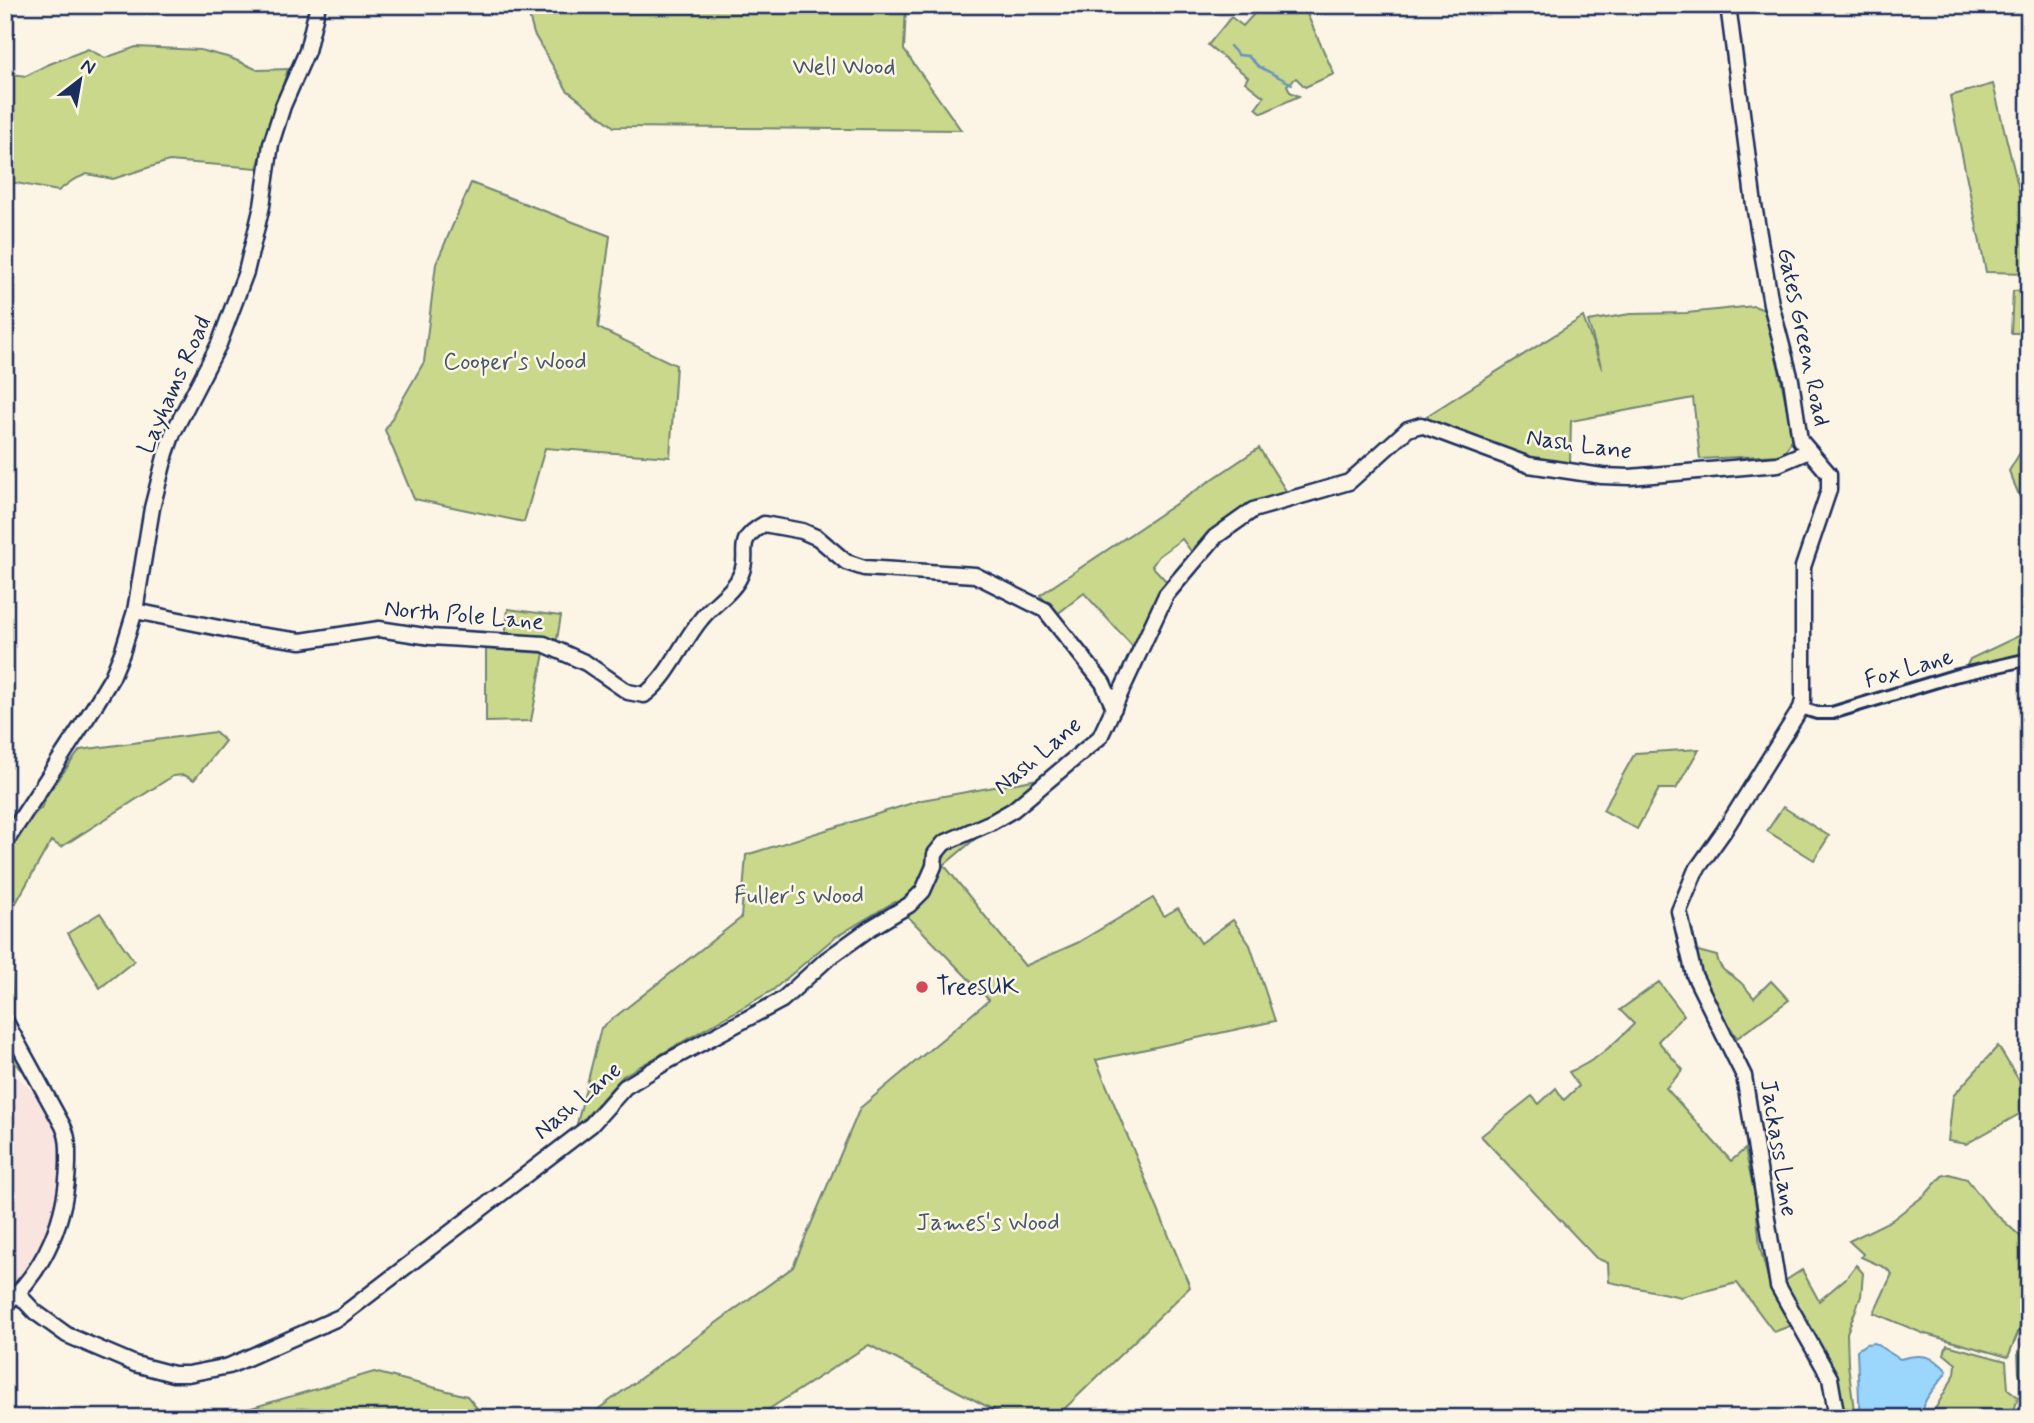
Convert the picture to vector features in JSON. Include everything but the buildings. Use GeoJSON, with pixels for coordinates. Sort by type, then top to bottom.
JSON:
{"type":"FeatureCollection","features":[{"type":"Feature","properties":{"kind":"street","name":"Layhams Road"},"geometry":{"type":"LineString","coordinates":[[5,843],[107,685],[121,653],[135,611],[154,500],[166,453],[173,433],[219,344],[246,272],[262,206],[271,144],[282,106],[307,51],[318,5]]}},
{"type":"Feature","properties":{"kind":"street","name":"Gates Green Road"},"geometry":{"type":"LineString","coordinates":[[1728,5],[1754,205],[1769,292],[1791,380],[1800,440],[1829,474],[1829,490],[1803,567],[1801,708]]}},
{"type":"Feature","properties":{"kind":"street","name":"Nash Lane"},"geometry":{"type":"LineString","coordinates":[[18,1294],[35,1312],[67,1335],[135,1364],[173,1374],[188,1374],[229,1366],[341,1317],[591,1125],[625,1087],[782,1000],[826,960],[909,905],[923,891],[934,866],[935,854],[944,842],[1013,810],[1100,737],[1166,595],[1215,537],[1253,510],[1349,482],[1408,429],[1421,425],[1529,465],[1616,477],[1778,464],[1809,451]]}},
{"type":"Feature","properties":{"kind":"street","name":"North Pole Lane"},"geometry":{"type":"LineString","coordinates":[[135,611],[244,633],[301,641],[379,629],[431,637],[544,644],[586,663],[628,692],[645,695],[656,687],[702,617],[724,597],[742,573],[746,538],[764,524],[802,531],[818,538],[846,562],[864,568],[926,573],[963,572],[975,575],[1045,610],[1103,683],[1114,708]]}},
{"type":"Feature","properties":{"kind":"street","name":"Fox Lane"},"geometry":{"type":"LineString","coordinates":[[1801,708],[1817,713],[1832,713],[1954,676],[2029,659]]}},
{"type":"Feature","properties":{"kind":"street"},"geometry":{"type":"LineString","coordinates":[[1103,683],[1127,679]]}},
{"type":"Feature","properties":{"kind":"street","name":"Jackass Lane"},"geometry":{"type":"LineString","coordinates":[[1801,708],[1695,872],[1679,911],[1694,975],[1744,1076],[1778,1286],[1830,1378],[1837,1418]]}},
{"type":"Feature","properties":{"kind":"street"},"geometry":{"type":"LineString","coordinates":[[5,1020],[63,1126],[68,1145],[67,1191],[63,1211],[44,1257],[30,1280],[5,1305]]}},
{"type":"Feature","properties":{"kind":"shaded area"},"geometry":{"type":"Polygon","coordinates":[[[5,1064],[39,1098],[62,1141],[59,1197],[35,1262],[5,1292],[5,1064]]]}},
{"type":"Feature","properties":{"kind":"green space","name":"Well Wood"},"geometry":{"type":"Polygon","coordinates":[[[526,5],[906,5],[904,50],[961,130],[614,127],[567,90],[534,34],[526,5]]]}},
{"type":"Feature","properties":{"kind":"green space"},"geometry":{"type":"Polygon","coordinates":[[[1254,5],[1303,5],[1334,74],[1305,87],[1296,78],[1287,85],[1290,92],[1299,96],[1262,113],[1256,108],[1264,97],[1245,82],[1248,77],[1208,45],[1231,17],[1243,26],[1253,15],[1254,5]]]}},
{"type":"Feature","properties":{"kind":"green space"},"geometry":{"type":"Polygon","coordinates":[[[136,47],[200,50],[231,58],[258,70],[288,69],[257,168],[169,161],[113,179],[87,174],[58,191],[5,181],[5,82],[12,74],[26,76],[88,49],[105,58],[136,47]]]}},
{"type":"Feature","properties":{"kind":"green space"},"geometry":{"type":"Polygon","coordinates":[[[1993,84],[2029,231],[2029,273],[1986,272],[1950,96],[1993,84]]]}},
{"type":"Feature","properties":{"kind":"green space","name":"Cooper's Wood"},"geometry":{"type":"Polygon","coordinates":[[[471,183],[610,236],[598,328],[676,365],[670,457],[545,448],[524,522],[414,499],[385,430],[424,362],[436,264],[471,183]]]}},
{"type":"Feature","properties":{"kind":"green space"},"geometry":{"type":"Polygon","coordinates":[[[2029,290],[2029,333],[2011,333],[2013,291],[2029,290]]]}},
{"type":"Feature","properties":{"kind":"green space"},"geometry":{"type":"Polygon","coordinates":[[[1754,306],[1767,311],[1793,439],[1779,455],[1700,459],[1693,398],[1571,421],[1570,464],[1528,458],[1422,419],[1583,317],[1602,369],[1588,321],[1630,314],[1687,313],[1754,306]]]}},
{"type":"Feature","properties":{"kind":"green space"},"geometry":{"type":"Polygon","coordinates":[[[2029,417],[2029,508],[2024,507],[2009,471],[2027,441],[2029,417]]]}},
{"type":"Feature","properties":{"kind":"green space"},"geometry":{"type":"Polygon","coordinates":[[[1259,448],[1288,494],[1235,515],[1193,554],[1182,539],[1159,556],[1152,566],[1167,582],[1134,648],[1084,593],[1056,615],[1040,595],[1259,448]]]}},
{"type":"Feature","properties":{"kind":"green space"},"geometry":{"type":"Polygon","coordinates":[[[508,609],[561,616],[556,645],[505,639],[508,609]]]}},
{"type":"Feature","properties":{"kind":"green space"},"geometry":{"type":"Polygon","coordinates":[[[2029,631],[2029,652],[1966,667],[1970,659],[2029,631]]]}},
{"type":"Feature","properties":{"kind":"green space"},"geometry":{"type":"Polygon","coordinates":[[[486,649],[544,653],[531,721],[486,722],[486,649]]]}},
{"type":"Feature","properties":{"kind":"green space"},"geometry":{"type":"Polygon","coordinates":[[[215,732],[225,741],[194,780],[184,775],[173,776],[61,847],[51,841],[8,917],[14,1032],[48,1094],[5,1054],[5,841],[41,808],[48,793],[80,750],[215,732]]]}},
{"type":"Feature","properties":{"kind":"green space"},"geometry":{"type":"Polygon","coordinates":[[[1699,749],[1676,789],[1659,789],[1637,829],[1603,810],[1635,753],[1699,749]]]}},
{"type":"Feature","properties":{"kind":"green space","name":"James's Wood"},"geometry":{"type":"Polygon","coordinates":[[[1049,777],[944,865],[1025,966],[1077,943],[1153,898],[1164,916],[1178,908],[1201,943],[1233,920],[1250,945],[1275,1021],[1096,1060],[1190,1287],[1055,1418],[1009,1418],[869,1345],[755,1418],[586,1418],[793,1267],[860,1108],[989,1000],[894,902],[834,938],[773,990],[623,1076],[576,1128],[601,1028],[741,918],[746,855],[922,800],[1049,777]]]}},
{"type":"Feature","properties":{"kind":"green space"},"geometry":{"type":"Polygon","coordinates":[[[1783,807],[1829,836],[1814,860],[1767,831],[1783,807]]]}},
{"type":"Feature","properties":{"kind":"green space"},"geometry":{"type":"Polygon","coordinates":[[[100,913],[134,961],[100,988],[68,933],[100,913]]]}},
{"type":"Feature","properties":{"kind":"green space"},"geometry":{"type":"Polygon","coordinates":[[[1694,950],[1717,956],[1722,969],[1741,983],[1754,998],[1771,981],[1789,1000],[1737,1038],[1700,980],[1694,950]]]}},
{"type":"Feature","properties":{"kind":"green space"},"geometry":{"type":"Polygon","coordinates":[[[1659,982],[1684,1015],[1658,1041],[1683,1070],[1666,1088],[1731,1161],[1745,1149],[1755,1196],[1760,1247],[1770,1286],[1795,1324],[1774,1332],[1737,1283],[1681,1297],[1609,1282],[1608,1263],[1596,1258],[1481,1136],[1532,1096],[1539,1104],[1556,1088],[1564,1100],[1579,1086],[1569,1072],[1596,1058],[1634,1024],[1620,1010],[1659,982]]]}},
{"type":"Feature","properties":{"kind":"green space"},"geometry":{"type":"Polygon","coordinates":[[[1998,1046],[2020,1082],[2023,1112],[1966,1144],[1948,1141],[1953,1096],[1998,1046]]]}},
{"type":"Feature","properties":{"kind":"green space"},"geometry":{"type":"Polygon","coordinates":[[[1949,1174],[1967,1179],[1990,1209],[2029,1244],[2029,1306],[2008,1357],[1922,1333],[1874,1313],[1892,1274],[1886,1268],[1861,1257],[1863,1254],[1849,1241],[1892,1220],[1926,1194],[1942,1176],[1949,1174]]]}},
{"type":"Feature","properties":{"kind":"green space"},"geometry":{"type":"Polygon","coordinates":[[[1856,1265],[1863,1273],[1861,1296],[1847,1333],[1855,1418],[1843,1418],[1780,1284],[1802,1270],[1819,1301],[1846,1278],[1856,1265]]]}},
{"type":"Feature","properties":{"kind":"green space"},"geometry":{"type":"Polygon","coordinates":[[[2029,1339],[2029,1382],[2026,1389],[2019,1373],[2018,1351],[2029,1339]]]}},
{"type":"Feature","properties":{"kind":"green space"},"geometry":{"type":"Polygon","coordinates":[[[1947,1345],[2006,1361],[2008,1389],[2018,1397],[2012,1418],[1930,1418],[1955,1374],[1956,1364],[1944,1354],[1947,1345]]]}},
{"type":"Feature","properties":{"kind":"green space"},"geometry":{"type":"Polygon","coordinates":[[[374,1372],[467,1396],[485,1418],[237,1418],[234,1413],[374,1372]]]}},
{"type":"Feature","properties":{"kind":"water"},"geometry":{"type":"Polygon","coordinates":[[[1874,1343],[1900,1359],[1920,1356],[1932,1359],[1947,1371],[1927,1398],[1920,1418],[1862,1418],[1857,1350],[1866,1344],[1874,1343]]]}},
{"type":"Feature","properties":{"kind":"waterway"},"geometry":{"type":"LineString","coordinates":[[1230,46],[1238,55],[1248,56],[1258,66],[1292,84]]}},
{"type":"Feature","properties":{"kind":"place","name":"TreesUK"},"geometry":{"type":"Point","coordinates":[922,987]}},
{"type":"Feature","properties":{"kind":"park label","name":"Fuller's Wood"},"geometry":{"type":"Point","coordinates":[799,896]}}]}
